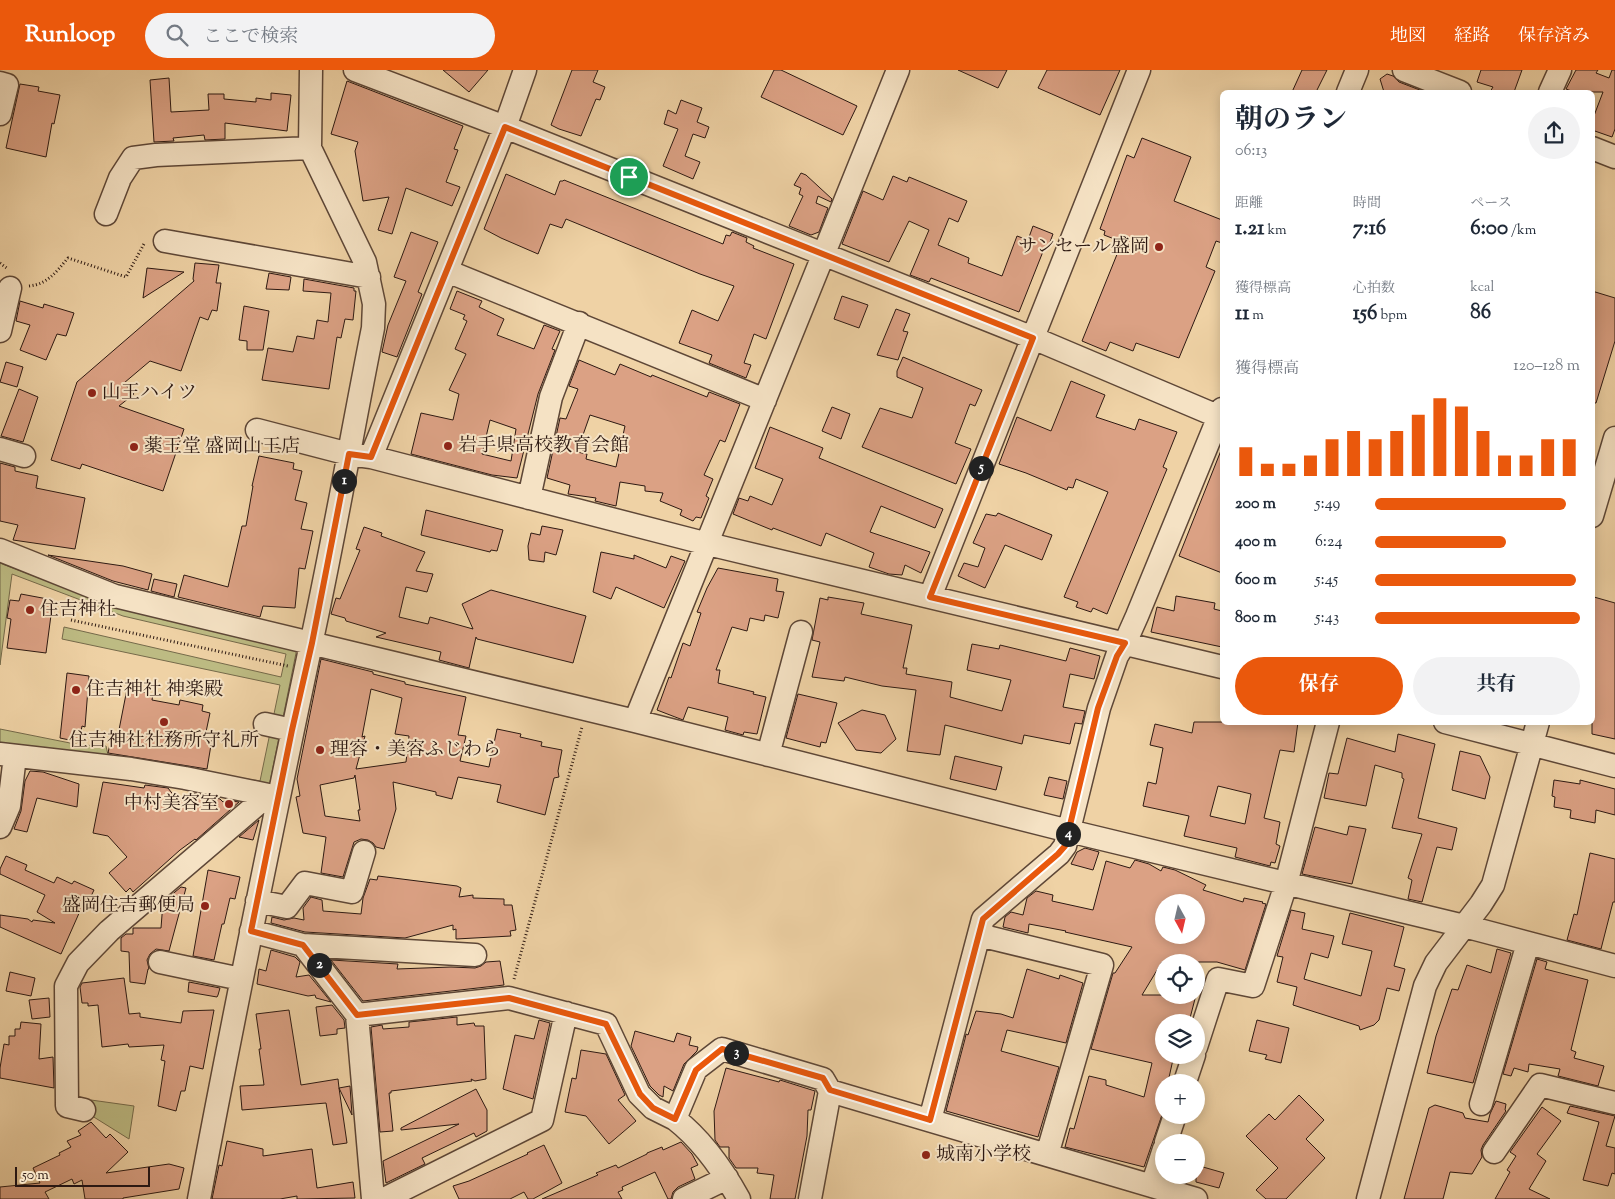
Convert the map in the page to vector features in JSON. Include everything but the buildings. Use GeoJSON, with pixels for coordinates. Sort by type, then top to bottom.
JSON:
{"type":"FeatureCollection","features":[{"type":"Feature","properties":{"kind":"street"},"geometry":{"type":"LineString","coordinates":[[199,1199],[257,901],[273,796],[292,730],[312,643],[372,328],[374,304],[365,262],[310,148],[311,70]]}},
{"type":"Feature","properties":{"kind":"street"},"geometry":{"type":"LineString","coordinates":[[355,70],[403,79],[505,127],[1220,413]]}},
{"type":"Feature","properties":{"kind":"street"},"geometry":{"type":"LineString","coordinates":[[371,457],[505,127],[525,70]]}},
{"type":"Feature","properties":{"kind":"street"},"geometry":{"type":"LineString","coordinates":[[635,721],[898,70]]}},
{"type":"Feature","properties":{"kind":"street"},"geometry":{"type":"LineString","coordinates":[[930,597],[1139,70]]}},
{"type":"Feature","properties":{"kind":"street"},"geometry":{"type":"LineString","coordinates":[[1349,90],[1357,70]]}},
{"type":"Feature","properties":{"kind":"street"},"geometry":{"type":"LineString","coordinates":[[1404,70],[1455,90]]}},
{"type":"Feature","properties":{"kind":"street"},"geometry":{"type":"LineString","coordinates":[[1551,90],[1560,70]]}},
{"type":"Feature","properties":{"kind":"street"},"geometry":{"type":"LineString","coordinates":[[0,83],[7,84],[0,114]]}},
{"type":"Feature","properties":{"kind":"street"},"geometry":{"type":"LineString","coordinates":[[106,214],[120,178],[133,158],[156,155],[310,148]]}},
{"type":"Feature","properties":{"kind":"street"},"geometry":{"type":"LineString","coordinates":[[1595,149],[1615,157]]}},
{"type":"Feature","properties":{"kind":"street"},"geometry":{"type":"LineString","coordinates":[[165,241],[369,277]]}},
{"type":"Feature","properties":{"kind":"street"},"geometry":{"type":"LineString","coordinates":[[447,271],[765,400]]}},
{"type":"Feature","properties":{"kind":"street"},"geometry":{"type":"LineString","coordinates":[[0,331],[10,288]]}},
{"type":"Feature","properties":{"kind":"street"},"geometry":{"type":"LineString","coordinates":[[529,498],[551,397],[579,324]]}},
{"type":"Feature","properties":{"kind":"street"},"geometry":{"type":"LineString","coordinates":[[930,1120],[983,919],[1065,846],[1098,708],[1117,656],[1125,643],[1220,419]]}},
{"type":"Feature","properties":{"kind":"street"},"geometry":{"type":"LineString","coordinates":[[256,430],[349,454],[371,457],[708,544],[1220,667]]}},
{"type":"Feature","properties":{"kind":"street"},"geometry":{"type":"LineString","coordinates":[[1595,507],[1614,448]]}},
{"type":"Feature","properties":{"kind":"street"},"geometry":{"type":"LineString","coordinates":[[0,449],[24,456]]}},
{"type":"Feature","properties":{"kind":"street"},"geometry":{"type":"LineString","coordinates":[[0,550],[115,596],[635,721],[768,756],[1464,926],[1615,966]]}},
{"type":"Feature","properties":{"kind":"street"},"geometry":{"type":"LineString","coordinates":[[768,756],[802,632]]}},
{"type":"Feature","properties":{"kind":"street"},"geometry":{"type":"LineString","coordinates":[[265,724],[292,730]]}},
{"type":"Feature","properties":{"kind":"street"},"geometry":{"type":"LineString","coordinates":[[1205,1019],[1218,979],[1253,986],[1286,884],[1327,725]]}},
{"type":"Feature","properties":{"kind":"street"},"geometry":{"type":"LineString","coordinates":[[1456,725],[1615,766]]}},
{"type":"Feature","properties":{"kind":"street"},"geometry":{"type":"LineString","coordinates":[[1368,1199],[1425,986],[1436,963],[1482,904],[1493,885],[1537,725]]}},
{"type":"Feature","properties":{"kind":"street"},"geometry":{"type":"LineString","coordinates":[[0,827],[9,806],[8,755],[185,778],[273,796]]}},
{"type":"Feature","properties":{"kind":"street"},"geometry":{"type":"LineString","coordinates":[[84,1110],[67,1106],[66,986],[78,964],[109,931],[273,796]]}},
{"type":"Feature","properties":{"kind":"street"},"geometry":{"type":"LineString","coordinates":[[257,901],[287,907],[305,883],[352,892],[364,852]]}},
{"type":"Feature","properties":{"kind":"street"},"geometry":{"type":"LineString","coordinates":[[251,931],[303,945],[475,955]]}},
{"type":"Feature","properties":{"kind":"street"},"geometry":{"type":"LineString","coordinates":[[979,935],[1102,965],[1047,1155]]}},
{"type":"Feature","properties":{"kind":"street"},"geometry":{"type":"LineString","coordinates":[[1481,1104],[1528,944]]}},
{"type":"Feature","properties":{"kind":"street"},"geometry":{"type":"LineString","coordinates":[[303,945],[357,1015],[373,1199]]}},
{"type":"Feature","properties":{"kind":"street"},"geometry":{"type":"LineString","coordinates":[[160,962],[241,979]]}},
{"type":"Feature","properties":{"kind":"street"},"geometry":{"type":"LineString","coordinates":[[357,1015],[509,998],[606,1024],[640,1094],[653,1108],[675,1119],[689,1131],[727,1178],[739,1199]]}},
{"type":"Feature","properties":{"kind":"street"},"geometry":{"type":"LineString","coordinates":[[384,1199],[542,1120],[566,1013]]}},
{"type":"Feature","properties":{"kind":"street"},"geometry":{"type":"LineString","coordinates":[[675,1119],[696,1070],[722,1049],[823,1078],[830,1090],[810,1199]]}},
{"type":"Feature","properties":{"kind":"street"},"geometry":{"type":"LineString","coordinates":[[1494,1152],[1540,1085],[1615,1103]]}},
{"type":"Feature","properties":{"kind":"street"},"geometry":{"type":"LineString","coordinates":[[830,1090],[1196,1199]]}},
{"type":"Feature","properties":{"kind":"street"},"geometry":{"type":"LineString","coordinates":[[1152,1186],[1155,1177]]}},
{"type":"Feature","properties":{"kind":"street"},"geometry":{"type":"LineString","coordinates":[[684,1199],[727,1178]]}},
{"type":"Feature","properties":{"kind":"path"},"geometry":{"type":"LineString","coordinates":[[10,288],[38,285],[51,278],[68,258],[126,277],[148,238],[165,241]]}},
{"type":"Feature","properties":{"kind":"path"},"geometry":{"type":"LineString","coordinates":[[71,620],[293,667]]}},
{"type":"Feature","properties":{"kind":"path"},"geometry":{"type":"LineString","coordinates":[[509,998],[587,710]]}},
{"type":"Feature","properties":{"kind":"shaded area"},"geometry":{"type":"Polygon","coordinates":[[[0,563],[115,607],[297,648],[269,787],[0,748],[0,729],[80,745],[106,746],[108,755],[151,764],[260,781],[280,685],[62,639],[64,627],[281,677],[286,654],[123,616],[12,574],[0,665],[0,563]]]}},
{"type":"Feature","properties":{"kind":"shaded area"},"geometry":{"type":"Polygon","coordinates":[[[91,1100],[134,1106],[129,1139],[89,1114],[91,1100]]]}},
{"type":"Feature","properties":{"kind":"place","name":"サンセール盛岡"},"geometry":{"type":"Point","coordinates":[1159,247]}},
{"type":"Feature","properties":{"kind":"place","name":"山王ハイツ"},"geometry":{"type":"Point","coordinates":[92,393]}},
{"type":"Feature","properties":{"kind":"place","name":"岩手県高校教育会館"},"geometry":{"type":"Point","coordinates":[448,446]}},
{"type":"Feature","properties":{"kind":"place","name":"薬王堂 盛岡山王店"},"geometry":{"type":"Point","coordinates":[134,447]}},
{"type":"Feature","properties":{"kind":"place","name":"住吉神社"},"geometry":{"type":"Point","coordinates":[30,610]}},
{"type":"Feature","properties":{"kind":"place","name":"住吉神社 神楽殿"},"geometry":{"type":"Point","coordinates":[76,690]}},
{"type":"Feature","properties":{"kind":"place","name":"住吉神社社務所守礼所"},"geometry":{"type":"Point","coordinates":[164,722]}},
{"type":"Feature","properties":{"kind":"place","name":"理容・美容ふじわら"},"geometry":{"type":"Point","coordinates":[320,750]}},
{"type":"Feature","properties":{"kind":"place","name":"中村美容室"},"geometry":{"type":"Point","coordinates":[229,804]}},
{"type":"Feature","properties":{"kind":"place","name":"盛岡住吉郵便局"},"geometry":{"type":"Point","coordinates":[205,906]}},
{"type":"Feature","properties":{"kind":"place","name":"城南小学校"},"geometry":{"type":"Point","coordinates":[926,1155]}},
{"type":"Feature","properties":{"kind":"route"},"geometry":{"type":"LineString","coordinates":[[505,127],[629,177],[1033,338],[930,597],[1125,643],[1117,656],[1098,708],[1065,846],[983,919],[930,1120],[830,1090],[823,1078],[722,1049],[696,1070],[675,1119],[653,1108],[640,1094],[606,1024],[509,998],[357,1015],[303,945],[251,931],[292,730],[312,643],[349,454],[371,457],[505,127]]}}]}
